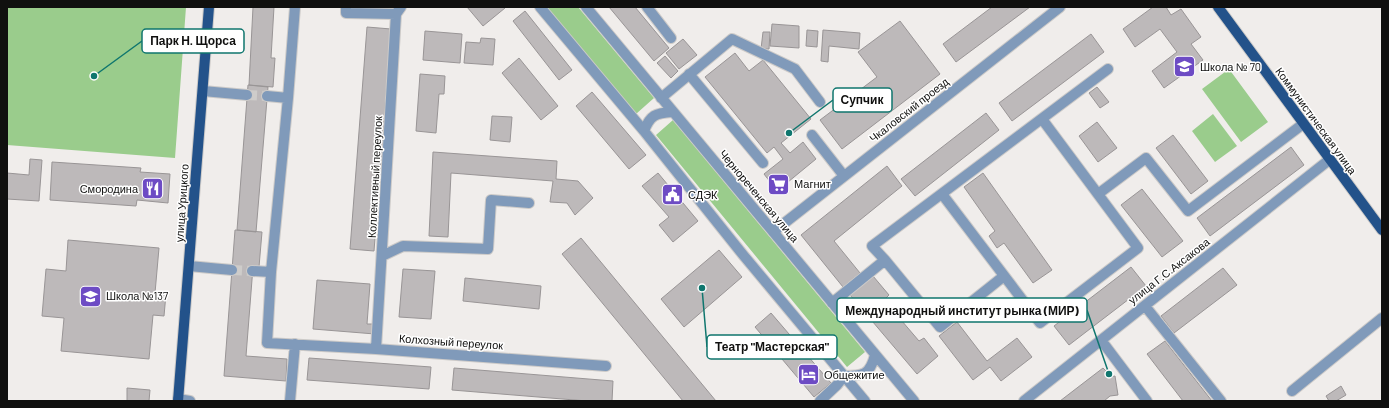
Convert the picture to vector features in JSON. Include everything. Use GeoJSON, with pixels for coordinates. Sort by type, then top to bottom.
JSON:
{"type":"FeatureCollection","features":[{"type":"Feature","properties":{"kind":"main road","name":"улица Урицкого"},"geometry":{"type":"LineString","coordinates":[[178,400],[209,7]]}},
{"type":"Feature","properties":{"kind":"main road","name":"Коммунистическая улица"},"geometry":{"type":"LineString","coordinates":[[1218,7],[1329,160],[1382,230]]}},
{"type":"Feature","properties":{"kind":"street"},"geometry":{"type":"LineString","coordinates":[[252,271],[271,272],[288,98],[295,7]]}},
{"type":"Feature","properties":{"kind":"street"},"geometry":{"type":"LineString","coordinates":[[346,7],[346,13],[398,10]]}},
{"type":"Feature","properties":{"kind":"street"},"geometry":{"type":"LineString","coordinates":[[540,7],[644,131],[744,256],[865,401]]}},
{"type":"Feature","properties":{"kind":"street","name":"Чернореченская улица"},"geometry":{"type":"LineString","coordinates":[[586,7],[914,401]]}},
{"type":"Feature","properties":{"kind":"street"},"geometry":{"type":"LineString","coordinates":[[647,7],[671,38]]}},
{"type":"Feature","properties":{"kind":"street","name":"Чкаловский проезд"},"geometry":{"type":"LineString","coordinates":[[773,232],[1060,7]]}},
{"type":"Feature","properties":{"kind":"street","name":"Коллективный переулок"},"geometry":{"type":"LineString","coordinates":[[376,349],[398,10]]}},
{"type":"Feature","properties":{"kind":"street"},"geometry":{"type":"LineString","coordinates":[[661,98],[732,39],[795,69],[820,102]]}},
{"type":"Feature","properties":{"kind":"street"},"geometry":{"type":"LineString","coordinates":[[1004,276],[940,327],[872,246],[1108,69]]}},
{"type":"Feature","properties":{"kind":"street"},"geometry":{"type":"LineString","coordinates":[[689,74],[763,162]]}},
{"type":"Feature","properties":{"kind":"street"},"geometry":{"type":"LineString","coordinates":[[203,91],[247,95]]}},
{"type":"Feature","properties":{"kind":"street"},"geometry":{"type":"LineString","coordinates":[[267,96],[288,98]]}},
{"type":"Feature","properties":{"kind":"street"},"geometry":{"type":"LineString","coordinates":[[644,131],[652,116],[662,112],[672,112]]}},
{"type":"Feature","properties":{"kind":"street"},"geometry":{"type":"LineString","coordinates":[[942,194],[1040,323],[1138,248],[1042,119]]}},
{"type":"Feature","properties":{"kind":"street"},"geometry":{"type":"LineString","coordinates":[[1098,194],[1146,158],[1188,211],[1304,124]]}},
{"type":"Feature","properties":{"kind":"street"},"geometry":{"type":"LineString","coordinates":[[812,135],[844,176]]}},
{"type":"Feature","properties":{"kind":"street","name":"улица Г.С.Аксакова"},"geometry":{"type":"LineString","coordinates":[[1024,401],[1329,160]]}},
{"type":"Feature","properties":{"kind":"street"},"geometry":{"type":"LineString","coordinates":[[382,256],[403,246],[488,249],[491,200],[529,203]]}},
{"type":"Feature","properties":{"kind":"street"},"geometry":{"type":"LineString","coordinates":[[832,303],[885,260]]}},
{"type":"Feature","properties":{"kind":"street"},"geometry":{"type":"LineString","coordinates":[[189,266],[232,270]]}},
{"type":"Feature","properties":{"kind":"street","name":"Колхозный переулок"},"geometry":{"type":"LineString","coordinates":[[271,272],[266,343],[376,349],[606,366]]}},
{"type":"Feature","properties":{"kind":"street"},"geometry":{"type":"LineString","coordinates":[[1145,306],[1221,401]]}},
{"type":"Feature","properties":{"kind":"street"},"geometry":{"type":"LineString","coordinates":[[1292,391],[1382,318]]}},
{"type":"Feature","properties":{"kind":"street"},"geometry":{"type":"LineString","coordinates":[[1101,340],[1147,401]]}},
{"type":"Feature","properties":{"kind":"street"},"geometry":{"type":"LineString","coordinates":[[290,401],[295,344]]}},
{"type":"Feature","properties":{"kind":"street"},"geometry":{"type":"LineString","coordinates":[[844,376],[858,376],[867,372],[875,355]]}},
{"type":"Feature","properties":{"kind":"street"},"geometry":{"type":"LineString","coordinates":[[820,401],[838,386],[844,376]]}},
{"type":"Feature","properties":{"kind":"street"},"geometry":{"type":"LineString","coordinates":[[178,400],[190,401]]}},
{"type":"Feature","properties":{"kind":"green space"},"geometry":{"type":"Polygon","coordinates":[[[7,7],[186,7],[175,158],[7,145],[7,7]]]}},
{"type":"Feature","properties":{"kind":"green space"},"geometry":{"type":"Polygon","coordinates":[[[546,7],[578,7],[654,98],[636,114],[546,7]]]}},
{"type":"Feature","properties":{"kind":"green space"},"geometry":{"type":"Polygon","coordinates":[[[1229,69],[1268,122],[1241,142],[1202,89],[1229,69]]]}},
{"type":"Feature","properties":{"kind":"green space"},"geometry":{"type":"Polygon","coordinates":[[[1213,114],[1237,146],[1215,162],[1192,131],[1213,114]]]}},
{"type":"Feature","properties":{"kind":"green space"},"geometry":{"type":"Polygon","coordinates":[[[673,120],[865,352],[847,367],[656,135],[673,120]]]}},
{"type":"Feature","properties":{"kind":"building"},"geometry":{"type":"Polygon","coordinates":[[[253,7],[274,7],[271,58],[275,58],[273,87],[249,85],[253,7]]]}},
{"type":"Feature","properties":{"kind":"building"},"geometry":{"type":"Polygon","coordinates":[[[467,7],[504,7],[505,8],[483,26],[467,7]]]}},
{"type":"Feature","properties":{"kind":"building"},"geometry":{"type":"Polygon","coordinates":[[[609,7],[635,7],[669,48],[654,61],[609,7]]]}},
{"type":"Feature","properties":{"kind":"building"},"geometry":{"type":"Polygon","coordinates":[[[992,7],[1030,7],[956,62],[943,44],[992,7]]]}},
{"type":"Feature","properties":{"kind":"building"},"geometry":{"type":"Polygon","coordinates":[[[1153,7],[1166,7],[1171,15],[1181,9],[1201,37],[1191,44],[1203,60],[1164,88],[1152,71],[1177,52],[1160,29],[1135,47],[1123,29],[1153,7]]]}},
{"type":"Feature","properties":{"kind":"building"},"geometry":{"type":"Polygon","coordinates":[[[525,11],[572,70],[559,80],[513,21],[525,11]]]}},
{"type":"Feature","properties":{"kind":"building"},"geometry":{"type":"Polygon","coordinates":[[[900,21],[940,74],[842,149],[820,120],[877,77],[858,52],[900,21]]]}},
{"type":"Feature","properties":{"kind":"building"},"geometry":{"type":"Polygon","coordinates":[[[772,24],[799,26],[799,48],[770,46],[772,24]]]}},
{"type":"Feature","properties":{"kind":"building"},"geometry":{"type":"Polygon","coordinates":[[[367,27],[391,29],[374,251],[350,249],[367,27]]]}},
{"type":"Feature","properties":{"kind":"building"},"geometry":{"type":"Polygon","coordinates":[[[807,30],[818,31],[817,47],[806,46],[807,30]]]}},
{"type":"Feature","properties":{"kind":"building"},"geometry":{"type":"Polygon","coordinates":[[[823,30],[860,33],[859,49],[829,46],[828,62],[821,61],[823,30]]]}},
{"type":"Feature","properties":{"kind":"building"},"geometry":{"type":"Polygon","coordinates":[[[425,31],[462,34],[460,63],[423,60],[425,31]]]}},
{"type":"Feature","properties":{"kind":"building"},"geometry":{"type":"Polygon","coordinates":[[[763,32],[770,32],[769,49],[761,49],[763,32]]]}},
{"type":"Feature","properties":{"kind":"building"},"geometry":{"type":"Polygon","coordinates":[[[1091,34],[1104,52],[1012,121],[999,103],[1091,34]]]}},
{"type":"Feature","properties":{"kind":"building"},"geometry":{"type":"Polygon","coordinates":[[[481,38],[495,39],[493,65],[464,63],[466,42],[480,43],[481,38]]]}},
{"type":"Feature","properties":{"kind":"building"},"geometry":{"type":"Polygon","coordinates":[[[683,39],[697,55],[679,69],[666,53],[683,39]]]}},
{"type":"Feature","properties":{"kind":"building"},"geometry":{"type":"Polygon","coordinates":[[[735,53],[749,71],[763,60],[811,119],[781,143],[790,153],[803,142],[816,159],[777,191],[764,174],[783,159],[774,147],[767,153],[705,77],[735,53]]]}},
{"type":"Feature","properties":{"kind":"building"},"geometry":{"type":"Polygon","coordinates":[[[665,56],[678,71],[671,78],[657,63],[665,56]]]}},
{"type":"Feature","properties":{"kind":"building"},"geometry":{"type":"Polygon","coordinates":[[[519,58],[558,106],[541,120],[502,73],[519,58]]]}},
{"type":"Feature","properties":{"kind":"building"},"geometry":{"type":"Polygon","coordinates":[[[420,74],[445,76],[444,94],[439,94],[436,133],[416,131],[420,74]]]}},
{"type":"Feature","properties":{"kind":"building"},"geometry":{"type":"Polygon","coordinates":[[[248,85],[268,87],[256,232],[237,230],[248,85]]]}},
{"type":"Feature","properties":{"kind":"building"},"geometry":{"type":"Polygon","coordinates":[[[1097,87],[1109,102],[1100,108],[1089,93],[1097,87]]]}},
{"type":"Feature","properties":{"kind":"building"},"geometry":{"type":"Polygon","coordinates":[[[592,92],[646,155],[629,169],[576,106],[592,92]]]}},
{"type":"Feature","properties":{"kind":"building"},"geometry":{"type":"Polygon","coordinates":[[[986,113],[999,130],[915,196],[901,179],[986,113]]]}},
{"type":"Feature","properties":{"kind":"building"},"geometry":{"type":"Polygon","coordinates":[[[492,116],[512,117],[510,142],[490,140],[492,116]]]}},
{"type":"Feature","properties":{"kind":"building"},"geometry":{"type":"Polygon","coordinates":[[[1097,122],[1117,148],[1098,162],[1079,136],[1097,122]]]}},
{"type":"Feature","properties":{"kind":"building"},"geometry":{"type":"Polygon","coordinates":[[[1173,135],[1208,181],[1191,194],[1156,148],[1173,135]]]}},
{"type":"Feature","properties":{"kind":"building"},"geometry":{"type":"Polygon","coordinates":[[[1291,147],[1304,165],[1210,236],[1197,218],[1291,147]]]}},
{"type":"Feature","properties":{"kind":"building"},"geometry":{"type":"Polygon","coordinates":[[[433,152],[557,161],[556,179],[578,181],[593,198],[575,215],[567,203],[550,202],[553,181],[451,173],[448,237],[429,236],[433,152]]]}},
{"type":"Feature","properties":{"kind":"building"},"geometry":{"type":"Polygon","coordinates":[[[30,159],[42,160],[39,201],[7,199],[7,173],[29,175],[30,159]]]}},
{"type":"Feature","properties":{"kind":"building"},"geometry":{"type":"Polygon","coordinates":[[[52,162],[141,168],[140,172],[170,174],[168,203],[137,200],[136,206],[50,200],[52,162]]]}},
{"type":"Feature","properties":{"kind":"building"},"geometry":{"type":"Polygon","coordinates":[[[887,166],[902,186],[834,241],[860,273],[843,287],[801,235],[887,166]]]}},
{"type":"Feature","properties":{"kind":"building"},"geometry":{"type":"Polygon","coordinates":[[[658,173],[698,221],[673,242],[659,225],[669,217],[642,186],[658,173]]]}},
{"type":"Feature","properties":{"kind":"building"},"geometry":{"type":"Polygon","coordinates":[[[983,173],[1052,270],[1033,283],[1004,243],[997,248],[989,236],[995,231],[964,187],[983,173]]]}},
{"type":"Feature","properties":{"kind":"building"},"geometry":{"type":"Polygon","coordinates":[[[1142,189],[1183,241],[1162,257],[1121,205],[1142,189]]]}},
{"type":"Feature","properties":{"kind":"building"},"geometry":{"type":"Polygon","coordinates":[[[235,230],[262,232],[259,267],[253,267],[246,356],[287,359],[286,381],[224,376],[235,230]]]}},
{"type":"Feature","properties":{"kind":"building"},"geometry":{"type":"Polygon","coordinates":[[[581,238],[716,401],[683,401],[562,254],[581,238]]]}},
{"type":"Feature","properties":{"kind":"building"},"geometry":{"type":"Polygon","coordinates":[[[68,240],[159,248],[155,293],[166,294],[164,316],[153,315],[149,359],[61,351],[64,318],[42,316],[46,269],[66,271],[68,240]]]}},
{"type":"Feature","properties":{"kind":"building"},"geometry":{"type":"Polygon","coordinates":[[[719,250],[742,277],[684,327],[661,299],[719,250]]]}},
{"type":"Feature","properties":{"kind":"building"},"geometry":{"type":"Polygon","coordinates":[[[1131,267],[1146,286],[1069,345],[1054,326],[1131,267]]]}},
{"type":"Feature","properties":{"kind":"building"},"geometry":{"type":"Polygon","coordinates":[[[1223,268],[1237,285],[1174,333],[1161,316],[1223,268]]]}},
{"type":"Feature","properties":{"kind":"building"},"geometry":{"type":"Polygon","coordinates":[[[403,269],[435,271],[431,319],[399,317],[403,269]]]}},
{"type":"Feature","properties":{"kind":"building"},"geometry":{"type":"Polygon","coordinates":[[[873,276],[889,295],[884,300],[919,341],[924,338],[938,356],[917,374],[850,295],[873,276]]]}},
{"type":"Feature","properties":{"kind":"building"},"geometry":{"type":"Polygon","coordinates":[[[465,278],[541,286],[539,309],[463,301],[465,278]]]}},
{"type":"Feature","properties":{"kind":"building"},"geometry":{"type":"Polygon","coordinates":[[[317,280],[370,284],[367,324],[375,324],[375,334],[313,329],[317,280]]]}},
{"type":"Feature","properties":{"kind":"building"},"geometry":{"type":"Polygon","coordinates":[[[771,313],[831,383],[814,397],[755,327],[771,313]]]}},
{"type":"Feature","properties":{"kind":"building"},"geometry":{"type":"Polygon","coordinates":[[[957,322],[987,361],[1017,338],[1032,357],[1001,381],[990,367],[973,380],[939,336],[957,322]]]}},
{"type":"Feature","properties":{"kind":"building"},"geometry":{"type":"Polygon","coordinates":[[[1165,341],[1212,401],[1183,401],[1147,354],[1165,341]]]}},
{"type":"Feature","properties":{"kind":"building"},"geometry":{"type":"Polygon","coordinates":[[[309,358],[431,367],[429,389],[307,380],[309,358]]]}},
{"type":"Feature","properties":{"kind":"building"},"geometry":{"type":"Polygon","coordinates":[[[454,368],[613,381],[612,401],[587,401],[452,390],[454,368]]]}},
{"type":"Feature","properties":{"kind":"building"},"geometry":{"type":"Polygon","coordinates":[[[1103,368],[1107,372],[1108,377],[1115,376],[1118,395],[1110,396],[1104,401],[1060,401],[1103,368]]]}},
{"type":"Feature","properties":{"kind":"building"},"geometry":{"type":"Polygon","coordinates":[[[1341,386],[1346,395],[1336,401],[1329,401],[1326,396],[1341,386]]]}},
{"type":"Feature","properties":{"kind":"building"},"geometry":{"type":"Polygon","coordinates":[[[127,388],[150,390],[149,401],[127,401],[127,388]]]}},
{"type":"Feature","properties":{"kind":"tunnel"},"geometry":{"type":"LineString","coordinates":[[247,95],[267,96]]}},
{"type":"Feature","properties":{"kind":"tunnel"},"geometry":{"type":"LineString","coordinates":[[232,270],[252,271]]}},
{"type":"Feature","properties":{"kind":"place","name":"Школа № 70"},"geometry":{"type":"Point","coordinates":[1185,67]}},
{"type":"Feature","properties":{"kind":"place","name":"Парк Н. Щорса"},"geometry":{"type":"Point","coordinates":[94,76]}},
{"type":"Feature","properties":{"kind":"place","name":"Супчик"},"geometry":{"type":"Point","coordinates":[789,133]}},
{"type":"Feature","properties":{"kind":"place","name":"Магнит"},"geometry":{"type":"Point","coordinates":[778,184]}},
{"type":"Feature","properties":{"kind":"place","name":"Смородина"},"geometry":{"type":"Point","coordinates":[153,189]}},
{"type":"Feature","properties":{"kind":"place","name":"СДЭК"},"geometry":{"type":"Point","coordinates":[672,195]}},
{"type":"Feature","properties":{"kind":"place","name":"Театр \"Мастерская\""},"geometry":{"type":"Point","coordinates":[702,288]}},
{"type":"Feature","properties":{"kind":"place","name":"Школа №137"},"geometry":{"type":"Point","coordinates":[91,296]}},
{"type":"Feature","properties":{"kind":"place","name":"Международный институт рынка (МИР)"},"geometry":{"type":"Point","coordinates":[1109,374]}},
{"type":"Feature","properties":{"kind":"place","name":"Общежитие"},"geometry":{"type":"Point","coordinates":[808,375]}}]}
